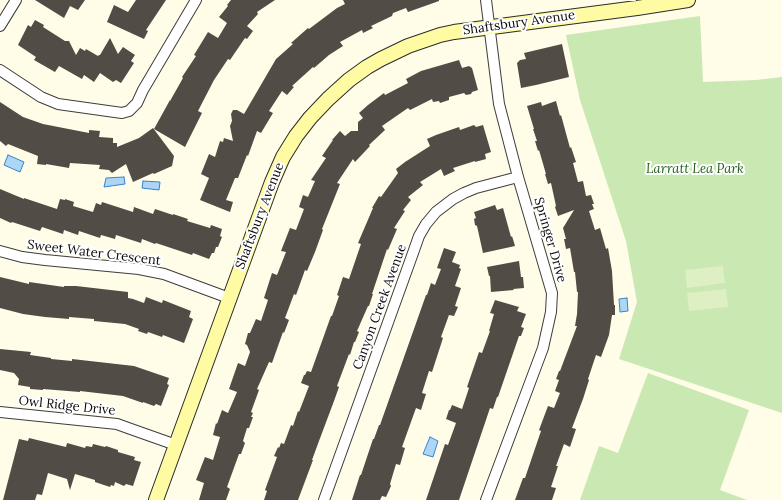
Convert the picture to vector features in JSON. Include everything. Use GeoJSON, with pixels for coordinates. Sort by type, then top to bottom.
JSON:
{"type":"FeatureCollection","features":[{"type":"Feature","properties":{"kind":"street"},"geometry":{"type":"LineString","coordinates":[[0,26],[16,0]]}},
{"type":"Feature","properties":{"kind":"street"},"geometry":{"type":"LineString","coordinates":[[0,70],[41,97],[58,104],[122,113],[129,111],[137,103],[143,90],[196,0]]}},
{"type":"Feature","properties":{"kind":"street"},"geometry":{"type":"LineString","coordinates":[[486,0],[489,27]]}},
{"type":"Feature","properties":{"kind":"street","name":"Shaftsbury Avenue"},"geometry":{"type":"LineString","coordinates":[[156,500],[265,197],[283,157],[296,136],[320,107],[349,80],[367,67],[401,49],[440,35],[636,4],[688,0]]}},
{"type":"Feature","properties":{"kind":"street","name":"Springer Drive"},"geometry":{"type":"LineString","coordinates":[[486,500],[544,348],[551,312],[552,293],[518,177],[499,104],[489,27]]}},
{"type":"Feature","properties":{"kind":"street","name":"Canyon Creek Avenue"},"geometry":{"type":"LineString","coordinates":[[324,500],[419,236],[426,224],[436,212],[453,199],[464,193],[476,188],[518,177]]}},
{"type":"Feature","properties":{"kind":"street","name":"Sweet Water Crescent"},"geometry":{"type":"LineString","coordinates":[[0,251],[22,257],[139,269],[164,274],[229,298]]}},
{"type":"Feature","properties":{"kind":"street","name":"Owl Ridge Drive"},"geometry":{"type":"LineString","coordinates":[[0,412],[117,424],[176,445]]}},
{"type":"Feature","properties":{"kind":"green space","name":"Larratt Lea Park"},"geometry":{"type":"Polygon","coordinates":[[[700,16],[703,82],[756,80],[782,77],[782,413],[619,359],[637,302],[626,241],[580,100],[566,35],[700,16]]]}},
{"type":"Feature","properties":{"kind":"green space"},"geometry":{"type":"Polygon","coordinates":[[[723,266],[725,283],[687,288],[685,270],[723,266]]]}},
{"type":"Feature","properties":{"kind":"green space"},"geometry":{"type":"Polygon","coordinates":[[[726,289],[728,307],[689,311],[687,293],[726,289]]]}},
{"type":"Feature","properties":{"kind":"green space"},"geometry":{"type":"Polygon","coordinates":[[[648,373],[749,410],[720,490],[747,500],[580,500],[599,446],[618,453],[648,373]]]}},
{"type":"Feature","properties":{"kind":"water"},"geometry":{"type":"Polygon","coordinates":[[[8,155],[24,162],[20,172],[4,165],[8,155]]]}},
{"type":"Feature","properties":{"kind":"water"},"geometry":{"type":"Polygon","coordinates":[[[124,177],[125,184],[104,187],[106,178],[124,177]]]}},
{"type":"Feature","properties":{"kind":"water"},"geometry":{"type":"Polygon","coordinates":[[[143,181],[160,182],[159,190],[142,188],[143,181]]]}},
{"type":"Feature","properties":{"kind":"water"},"geometry":{"type":"Polygon","coordinates":[[[627,298],[628,311],[620,312],[619,299],[627,298]]]}},
{"type":"Feature","properties":{"kind":"water"},"geometry":{"type":"Polygon","coordinates":[[[430,437],[438,441],[433,457],[423,454],[430,437]]]}},
{"type":"Feature","properties":{"kind":"building"},"geometry":{"type":"Polygon","coordinates":[[[35,0],[85,0],[78,10],[70,6],[64,18],[35,0]]]}},
{"type":"Feature","properties":{"kind":"building"},"geometry":{"type":"Polygon","coordinates":[[[136,0],[166,0],[146,30],[148,31],[144,39],[107,22],[114,5],[128,12],[136,0]]]}},
{"type":"Feature","properties":{"kind":"building"},"geometry":{"type":"Polygon","coordinates":[[[231,0],[275,0],[257,12],[258,14],[247,26],[253,31],[247,39],[245,38],[230,60],[228,59],[214,80],[198,111],[202,113],[185,147],[154,129],[208,32],[218,38],[227,23],[219,17],[231,0]]]}},
{"type":"Feature","properties":{"kind":"building"},"geometry":{"type":"Polygon","coordinates":[[[343,0],[439,1],[408,12],[406,8],[393,13],[392,16],[371,26],[373,28],[363,33],[362,30],[340,42],[343,46],[329,55],[314,68],[313,67],[292,86],[294,87],[287,95],[282,91],[269,111],[273,113],[261,133],[257,131],[248,156],[247,155],[238,178],[235,178],[226,200],[233,202],[230,212],[200,200],[209,178],[201,174],[209,154],[215,157],[220,141],[223,142],[224,138],[233,141],[230,126],[232,121],[231,114],[233,110],[237,110],[244,114],[276,59],[308,28],[309,29],[337,8],[345,4],[343,0]]]}},
{"type":"Feature","properties":{"kind":"building"},"geometry":{"type":"Polygon","coordinates":[[[35,20],[65,41],[69,41],[76,55],[80,48],[85,51],[86,49],[98,56],[100,55],[110,38],[118,54],[123,47],[135,55],[131,61],[134,63],[121,83],[116,80],[113,82],[100,73],[94,82],[84,75],[82,79],[59,66],[55,72],[34,60],[36,57],[18,45],[28,25],[31,27],[35,20]]]}},
{"type":"Feature","properties":{"kind":"building"},"geometry":{"type":"Polygon","coordinates":[[[562,44],[569,77],[521,88],[517,63],[520,60],[526,59],[524,53],[562,44]]]}},
{"type":"Feature","properties":{"kind":"building"},"geometry":{"type":"Polygon","coordinates":[[[459,60],[462,68],[469,66],[472,68],[478,90],[472,92],[471,94],[466,95],[464,93],[449,97],[449,100],[440,103],[439,101],[433,102],[432,99],[410,110],[408,108],[382,126],[385,130],[369,145],[370,146],[355,162],[353,159],[337,183],[340,184],[322,229],[323,230],[315,252],[307,271],[305,270],[296,295],[294,294],[285,318],[289,320],[284,333],[283,332],[272,363],[269,362],[257,389],[259,390],[251,412],[253,413],[251,417],[253,417],[249,428],[247,428],[243,441],[245,443],[241,454],[239,454],[227,487],[230,489],[226,500],[199,500],[204,483],[196,480],[205,457],[213,460],[220,437],[213,435],[216,423],[217,424],[222,410],[228,413],[237,392],[229,389],[238,363],[245,366],[250,352],[245,344],[248,333],[250,333],[256,319],[261,321],[268,300],[264,298],[272,273],[277,275],[286,252],[281,251],[290,228],[296,230],[304,209],[299,207],[303,195],[308,197],[315,181],[311,180],[326,158],[322,156],[332,140],[340,131],[345,136],[351,131],[358,131],[358,122],[363,118],[359,113],[384,93],[385,95],[408,83],[406,79],[421,71],[459,60]]]}},
{"type":"Feature","properties":{"kind":"building"},"geometry":{"type":"Polygon","coordinates":[[[556,101],[570,148],[571,147],[576,162],[573,163],[578,182],[583,181],[586,196],[591,195],[594,209],[589,211],[595,230],[600,228],[606,249],[608,248],[612,271],[615,315],[612,315],[609,335],[601,357],[596,355],[583,399],[572,428],[576,429],[570,447],[564,444],[556,466],[558,466],[551,487],[556,488],[552,500],[515,500],[523,478],[525,478],[541,431],[539,430],[548,406],[554,408],[560,393],[555,391],[559,380],[556,379],[577,326],[575,326],[578,292],[570,248],[566,249],[564,239],[566,239],[563,228],[574,210],[558,216],[551,183],[548,184],[539,150],[538,151],[535,141],[537,141],[527,106],[541,102],[542,106],[556,101]]]}},
{"type":"Feature","properties":{"kind":"building"},"geometry":{"type":"Polygon","coordinates":[[[0,102],[23,117],[43,124],[89,133],[89,130],[100,131],[99,137],[113,138],[113,143],[117,143],[117,147],[139,138],[153,128],[174,156],[172,166],[133,182],[126,164],[112,173],[109,170],[99,169],[100,165],[70,163],[69,168],[37,164],[38,156],[8,144],[6,146],[0,141],[0,102]]]}},
{"type":"Feature","properties":{"kind":"building"},"geometry":{"type":"Polygon","coordinates":[[[474,125],[476,127],[483,125],[491,152],[485,154],[486,159],[453,168],[455,171],[444,176],[441,169],[420,182],[423,185],[408,197],[411,200],[403,210],[405,211],[394,228],[397,229],[388,250],[387,249],[369,306],[357,331],[359,332],[337,386],[339,387],[298,500],[264,500],[267,491],[265,490],[277,457],[274,456],[281,443],[284,444],[291,425],[293,426],[309,386],[301,383],[307,371],[311,372],[339,296],[337,295],[343,277],[349,279],[361,244],[358,243],[372,208],[379,196],[381,197],[398,173],[396,169],[430,146],[427,139],[459,127],[460,130],[474,125]]]}},
{"type":"Feature","properties":{"kind":"building"},"geometry":{"type":"Polygon","coordinates":[[[0,189],[24,199],[57,209],[60,199],[65,199],[74,202],[73,206],[93,212],[96,203],[101,205],[102,202],[133,212],[134,207],[153,214],[155,209],[188,219],[187,221],[210,228],[211,225],[222,229],[220,236],[222,237],[218,247],[216,247],[214,253],[212,253],[209,259],[142,239],[141,243],[116,235],[115,239],[101,235],[100,238],[79,231],[78,235],[64,230],[63,234],[42,227],[40,231],[12,222],[11,223],[0,218],[0,189]]]}},
{"type":"Feature","properties":{"kind":"building"},"geometry":{"type":"Polygon","coordinates":[[[495,205],[497,210],[503,208],[515,246],[483,253],[477,226],[475,225],[474,219],[476,218],[474,212],[495,205]]]}},
{"type":"Feature","properties":{"kind":"building"},"geometry":{"type":"Polygon","coordinates":[[[444,248],[456,252],[452,262],[460,265],[459,268],[461,269],[455,286],[461,288],[455,306],[458,307],[454,316],[449,315],[441,337],[443,338],[432,372],[429,371],[422,393],[426,394],[421,410],[416,408],[402,447],[405,448],[400,465],[396,464],[390,484],[391,486],[386,497],[382,496],[380,500],[352,500],[426,295],[431,283],[435,285],[441,269],[437,268],[444,248]]]}},
{"type":"Feature","properties":{"kind":"building"},"geometry":{"type":"Polygon","coordinates":[[[519,261],[524,288],[491,292],[490,276],[487,267],[519,261]]]}},
{"type":"Feature","properties":{"kind":"building"},"geometry":{"type":"Polygon","coordinates":[[[0,277],[29,284],[29,282],[64,287],[76,286],[128,292],[128,298],[144,303],[146,297],[162,303],[163,300],[191,311],[189,317],[193,319],[184,343],[163,335],[162,337],[148,332],[147,334],[138,331],[139,329],[125,324],[94,321],[94,319],[69,317],[69,319],[23,314],[0,308],[0,277]]]}},
{"type":"Feature","properties":{"kind":"building"},"geometry":{"type":"Polygon","coordinates":[[[495,300],[519,307],[517,311],[526,314],[521,327],[524,328],[521,336],[519,336],[493,409],[490,408],[459,500],[426,500],[445,444],[448,445],[456,423],[446,419],[449,410],[452,405],[462,409],[469,388],[467,387],[479,352],[482,353],[490,331],[494,314],[490,313],[495,300]]]}},
{"type":"Feature","properties":{"kind":"building"},"geometry":{"type":"Polygon","coordinates":[[[0,349],[31,352],[30,355],[51,359],[72,361],[72,359],[134,366],[169,378],[167,384],[169,385],[161,406],[156,404],[154,406],[123,396],[80,391],[30,389],[30,387],[18,385],[19,379],[14,373],[0,370],[0,349]]]}},
{"type":"Feature","properties":{"kind":"building"},"geometry":{"type":"Polygon","coordinates":[[[29,438],[66,447],[67,443],[85,448],[86,446],[92,447],[93,444],[106,446],[118,450],[118,452],[135,457],[134,460],[141,462],[133,486],[126,484],[124,486],[115,482],[114,486],[111,485],[110,487],[95,482],[95,480],[75,474],[70,490],[67,479],[48,473],[42,495],[37,494],[35,500],[3,500],[19,439],[28,441],[29,438]]]}}]}
